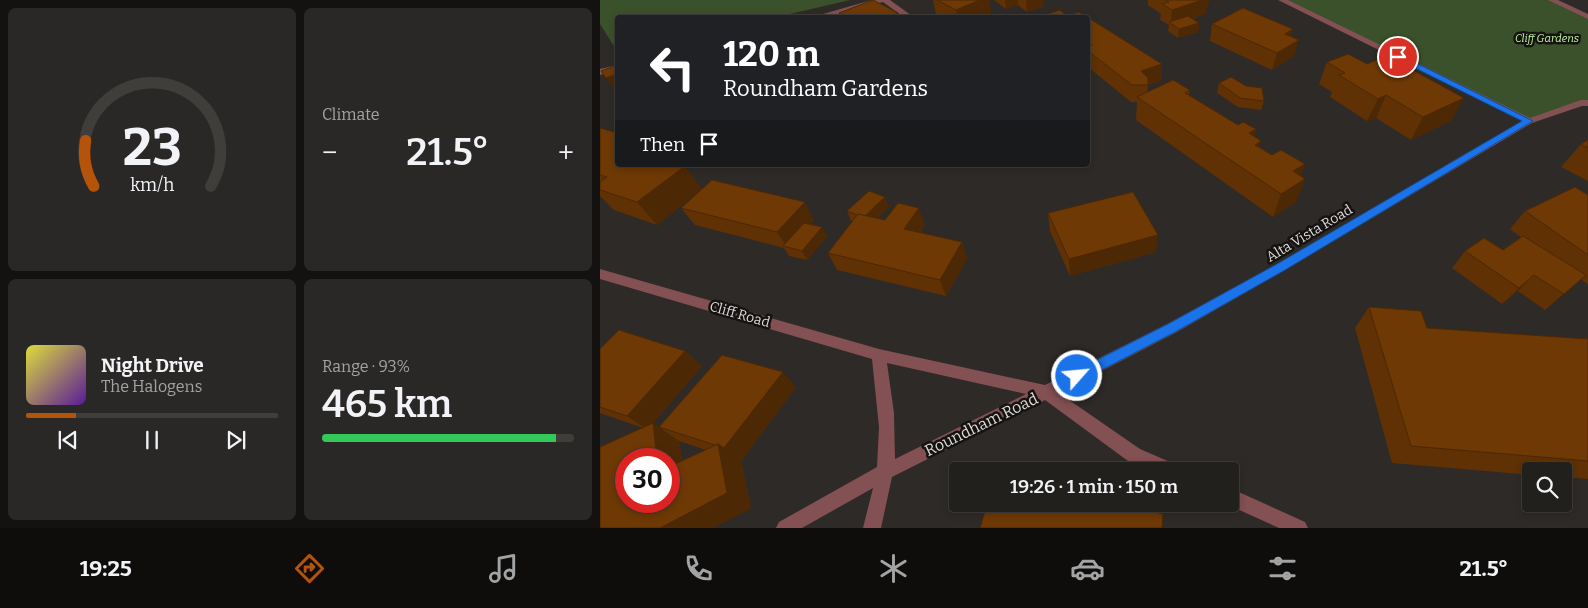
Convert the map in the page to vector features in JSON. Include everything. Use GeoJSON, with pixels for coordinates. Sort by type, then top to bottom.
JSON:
{"type":"FeatureCollection","features":[{"type":"Feature","properties":{"kind":"street"},"geometry":{"type":"LineString","coordinates":[[824,15],[881,0]]}},
{"type":"Feature","properties":{"kind":"street"},"geometry":{"type":"LineString","coordinates":[[886,0],[907,15]]}},
{"type":"Feature","properties":{"kind":"street"},"geometry":{"type":"LineString","coordinates":[[1282,0],[1528,121]]}},
{"type":"Feature","properties":{"kind":"street"},"geometry":{"type":"LineString","coordinates":[[1552,0],[1588,17]]}},
{"type":"Feature","properties":{"kind":"street"},"geometry":{"type":"LineString","coordinates":[[600,72],[615,68]]}},
{"type":"Feature","properties":{"kind":"street","name":"Alta Vista Road"},"geometry":{"type":"LineString","coordinates":[[1046,392],[1172,328],[1281,267],[1528,121],[1581,102],[1588,103]]}},
{"type":"Feature","properties":{"kind":"street","name":"Cliff Road"},"geometry":{"type":"LineString","coordinates":[[600,274],[879,355],[1046,392]]}},
{"type":"Feature","properties":{"kind":"street"},"geometry":{"type":"LineString","coordinates":[[872,528],[885,472],[888,441],[886,404],[879,355]]}},
{"type":"Feature","properties":{"kind":"street","name":"Roundham Road"},"geometry":{"type":"LineString","coordinates":[[785,528],[885,472],[1046,392],[1134,455],[1150,462]]}},
{"type":"Feature","properties":{"kind":"street"},"geometry":{"type":"LineString","coordinates":[[1239,501],[1299,528]]}},
{"type":"Feature","properties":{"kind":"green space"},"geometry":{"type":"Polygon","coordinates":[[[600,0],[850,0],[786,15],[615,15],[615,48],[600,24],[600,0]]]}},
{"type":"Feature","properties":{"kind":"green space","name":"Cliff Gardens"},"geometry":{"type":"Polygon","coordinates":[[[1282,0],[1552,0],[1588,17],[1588,103],[1529,121],[1282,0]]]}},
{"type":"Feature","properties":{"kind":"building"},"geometry":{"type":"Polygon","coordinates":[[[873,0],[898,13],[894,15],[841,15],[839,13],[873,0]]]}},
{"type":"Feature","properties":{"kind":"building"},"geometry":{"type":"Polygon","coordinates":[[[937,0],[980,0],[956,10],[937,0]]]}},
{"type":"Feature","properties":{"kind":"building"},"geometry":{"type":"Polygon","coordinates":[[[1166,0],[1202,0],[1172,10],[1162,4],[1169,2],[1166,0]]]}},
{"type":"Feature","properties":{"kind":"building"},"geometry":{"type":"Polygon","coordinates":[[[1243,8],[1293,29],[1285,34],[1299,40],[1277,53],[1212,24],[1243,8]]]}},
{"type":"Feature","properties":{"kind":"building"},"geometry":{"type":"Polygon","coordinates":[[[1060,10],[1066,15],[1044,15],[1060,10]]]}},
{"type":"Feature","properties":{"kind":"building"},"geometry":{"type":"Polygon","coordinates":[[[1079,12],[1084,15],[1070,15],[1079,12]]]}},
{"type":"Feature","properties":{"kind":"building"},"geometry":{"type":"Polygon","coordinates":[[[1188,16],[1199,23],[1179,29],[1169,22],[1188,16]]]}},
{"type":"Feature","properties":{"kind":"building"},"geometry":{"type":"Polygon","coordinates":[[[1090,19],[1162,64],[1141,71],[1148,78],[1148,85],[1132,85],[1090,53],[1090,46],[1092,45],[1090,43],[1090,19]]]}},
{"type":"Feature","properties":{"kind":"building"},"geometry":{"type":"Polygon","coordinates":[[[1348,54],[1367,64],[1387,56],[1464,98],[1423,117],[1386,95],[1378,99],[1339,75],[1345,73],[1327,62],[1348,54]]]}},
{"type":"Feature","properties":{"kind":"building"},"geometry":{"type":"Polygon","coordinates":[[[615,66],[615,75],[606,78],[601,71],[615,66]]]}},
{"type":"Feature","properties":{"kind":"building"},"geometry":{"type":"Polygon","coordinates":[[[1231,77],[1246,86],[1262,88],[1264,101],[1240,98],[1219,83],[1231,77]]]}},
{"type":"Feature","properties":{"kind":"building"},"geometry":{"type":"Polygon","coordinates":[[[1173,80],[1190,90],[1185,93],[1238,125],[1243,122],[1256,129],[1249,133],[1261,141],[1255,145],[1272,155],[1281,150],[1305,164],[1293,171],[1305,179],[1281,194],[1137,97],[1173,80]]]}},
{"type":"Feature","properties":{"kind":"building"},"geometry":{"type":"Polygon","coordinates":[[[600,128],[615,132],[615,167],[684,167],[637,202],[600,190],[600,182],[607,177],[600,175],[600,128]]]}},
{"type":"Feature","properties":{"kind":"building"},"geometry":{"type":"Polygon","coordinates":[[[1588,140],[1588,148],[1581,144],[1588,140]]]}},
{"type":"Feature","properties":{"kind":"building"},"geometry":{"type":"Polygon","coordinates":[[[712,180],[805,202],[777,232],[681,208],[712,180]]]}},
{"type":"Feature","properties":{"kind":"building"},"geometry":{"type":"Polygon","coordinates":[[[1575,187],[1588,195],[1588,255],[1525,211],[1575,187]]]}},
{"type":"Feature","properties":{"kind":"building"},"geometry":{"type":"Polygon","coordinates":[[[869,191],[885,197],[865,216],[847,211],[869,191]]]}},
{"type":"Feature","properties":{"kind":"building"},"geometry":{"type":"Polygon","coordinates":[[[1133,192],[1158,235],[1069,259],[1048,213],[1133,192]]]}},
{"type":"Feature","properties":{"kind":"building"},"geometry":{"type":"Polygon","coordinates":[[[898,203],[919,208],[904,229],[962,242],[940,280],[828,253],[858,214],[885,220],[898,203]]]}},
{"type":"Feature","properties":{"kind":"building"},"geometry":{"type":"Polygon","coordinates":[[[804,223],[822,227],[802,251],[783,246],[804,223]]]}},
{"type":"Feature","properties":{"kind":"building"},"geometry":{"type":"Polygon","coordinates":[[[1523,236],[1586,275],[1564,294],[1534,275],[1519,288],[1465,251],[1484,238],[1503,250],[1523,236]]]}},
{"type":"Feature","properties":{"kind":"building"},"geometry":{"type":"Polygon","coordinates":[[[1369,307],[1421,311],[1427,328],[1588,339],[1588,461],[1411,446],[1369,307]]]}},
{"type":"Feature","properties":{"kind":"building"},"geometry":{"type":"Polygon","coordinates":[[[619,330],[685,351],[627,416],[600,407],[600,349],[619,330]]]}},
{"type":"Feature","properties":{"kind":"building"},"geometry":{"type":"Polygon","coordinates":[[[722,355],[783,372],[724,448],[718,444],[715,445],[659,427],[722,355]]]}},
{"type":"Feature","properties":{"kind":"building"},"geometry":{"type":"Polygon","coordinates":[[[653,423],[656,448],[615,448],[615,513],[680,513],[680,462],[718,444],[727,493],[660,528],[600,528],[600,447],[653,423]]]}},
{"type":"Feature","properties":{"kind":"building"},"geometry":{"type":"Polygon","coordinates":[[[985,512],[1153,512],[1163,514],[1162,528],[980,528],[985,512]]]}},
{"type":"Feature","properties":{"kind":"route"},"geometry":{"type":"LineString","coordinates":[[1077,376],[1172,328],[1281,267],[1528,121],[1398,57]]}}]}
